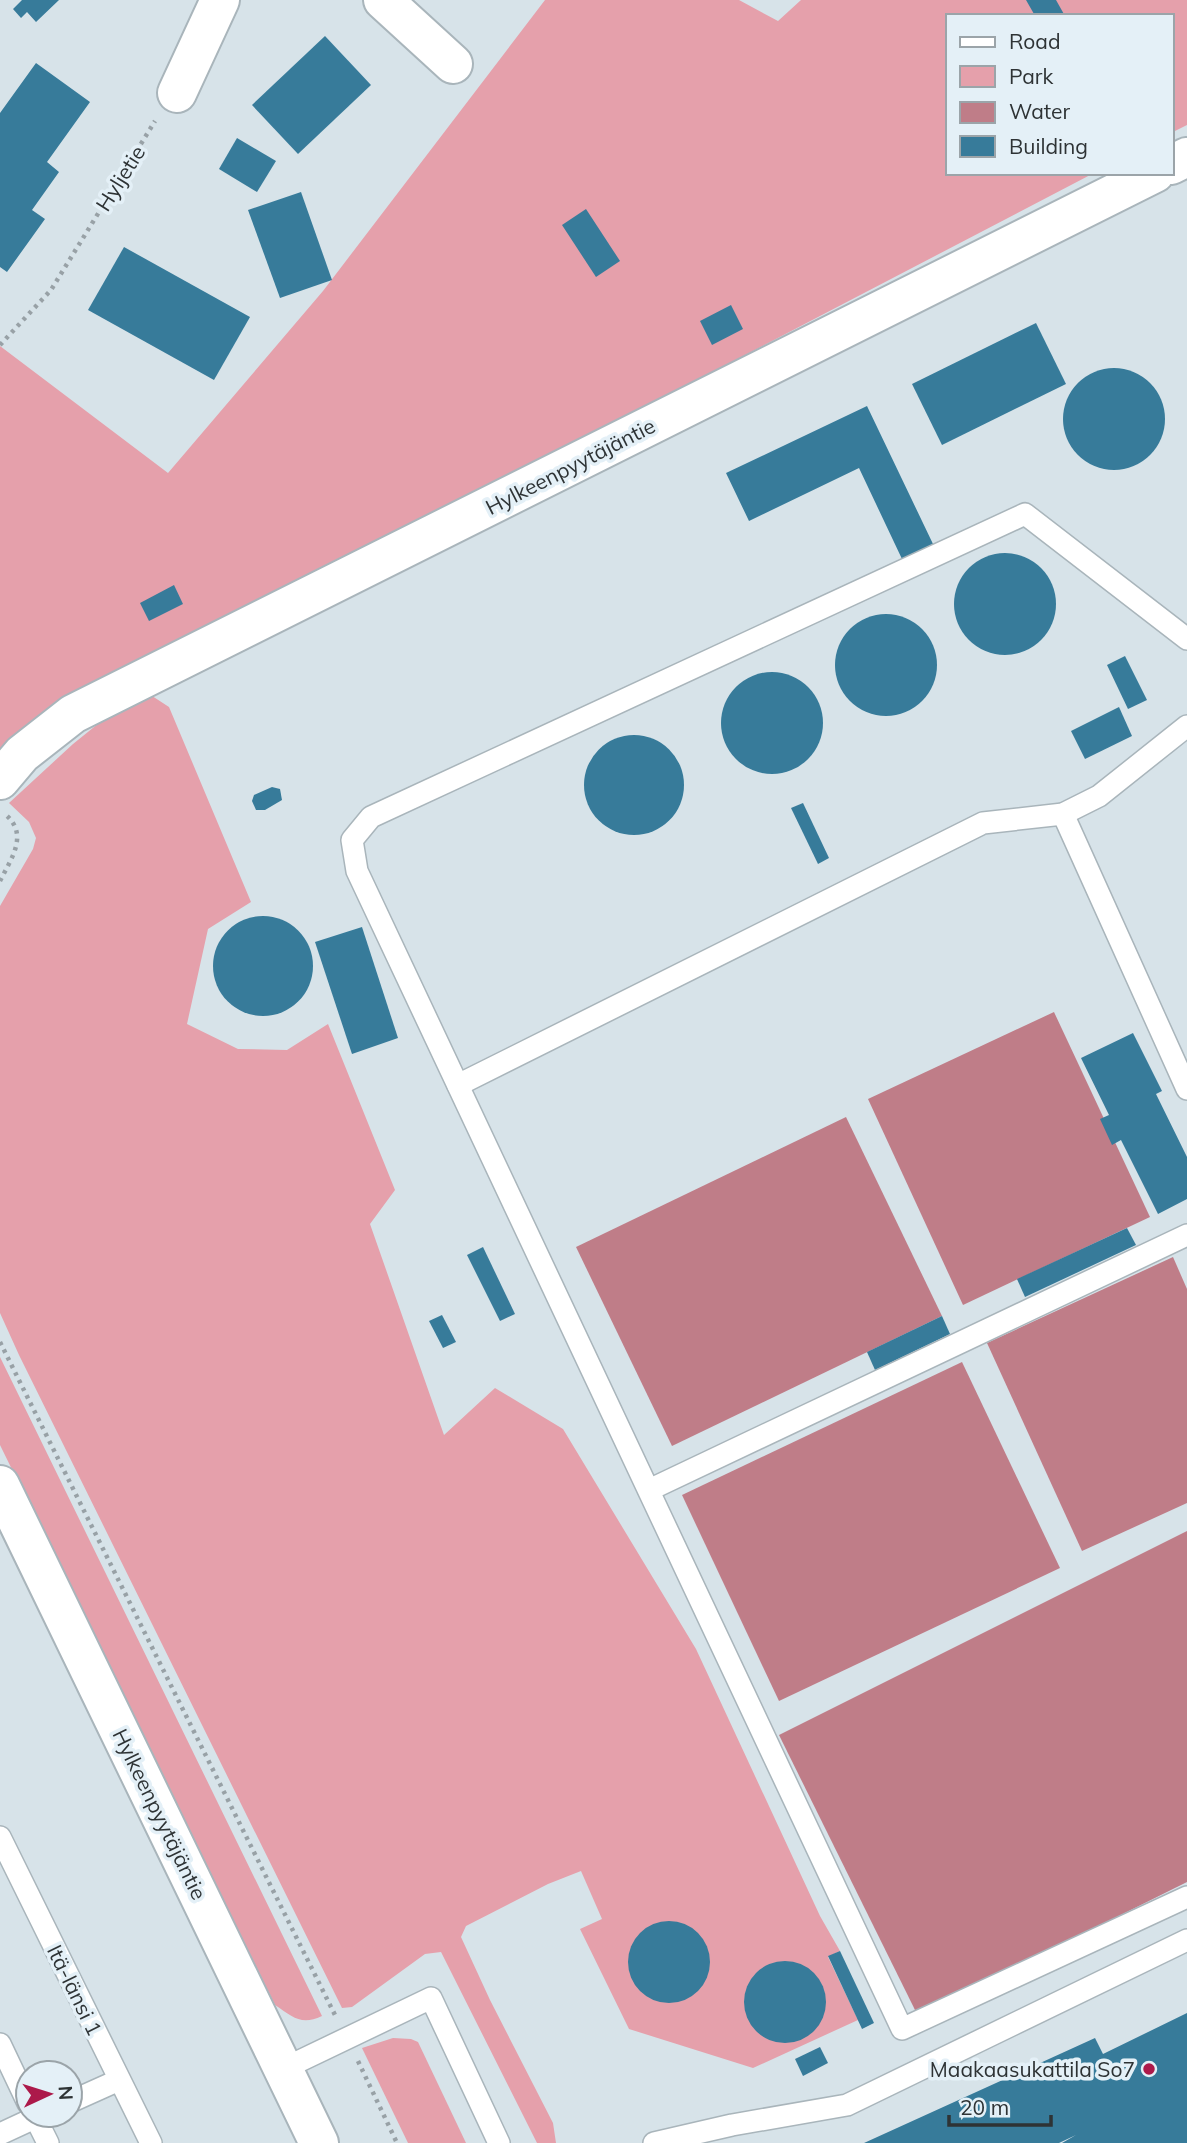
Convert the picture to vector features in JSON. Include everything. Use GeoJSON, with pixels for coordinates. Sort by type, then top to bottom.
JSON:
{"type":"FeatureCollection","features":[{"type":"Feature","properties":{"kind":"street"},"geometry":{"type":"LineString","coordinates":[[177,93],[220,0]]}},
{"type":"Feature","properties":{"kind":"street"},"geometry":{"type":"LineString","coordinates":[[383,0],[453,64]]}},
{"type":"Feature","properties":{"kind":"street","name":"Hylkeenpyytäjäntie"},"geometry":{"type":"LineString","coordinates":[[0,780],[22,754],[73,715],[1151,175]]}},
{"type":"Feature","properties":{"kind":"street","name":"Hylkeenpyytäjäntie"},"geometry":{"type":"LineString","coordinates":[[0,1485],[319,2143]]}},
{"type":"Feature","properties":{"kind":"lane"},"geometry":{"type":"LineString","coordinates":[[1187,639],[1025,514],[371,817],[352,840],[356,871],[902,2029],[1187,1896]]}},
{"type":"Feature","properties":{"kind":"lane"},"geometry":{"type":"LineString","coordinates":[[458,1086],[983,823],[1063,814],[1100,796],[1187,726]]}},
{"type":"Feature","properties":{"kind":"lane"},"geometry":{"type":"LineString","coordinates":[[1063,814],[1187,1089]]}},
{"type":"Feature","properties":{"kind":"lane"},"geometry":{"type":"LineString","coordinates":[[649,1490],[1187,1236]]}},
{"type":"Feature","properties":{"kind":"lane","name":"Itä-länsi 1"},"geometry":{"type":"LineString","coordinates":[[0,1837],[150,2143]]}},
{"type":"Feature","properties":{"kind":"lane"},"geometry":{"type":"LineString","coordinates":[[654,2143],[736,2134],[847,2105],[1187,1940]]}},
{"type":"Feature","properties":{"kind":"lane"},"geometry":{"type":"LineString","coordinates":[[283,2069],[431,1998],[499,2143]]}},
{"type":"Feature","properties":{"kind":"lane"},"geometry":{"type":"LineString","coordinates":[[0,2044],[14,2072]]}},
{"type":"Feature","properties":{"kind":"lane"},"geometry":{"type":"LineString","coordinates":[[84,2096],[119,2080]]}},
{"type":"Feature","properties":{"kind":"path","name":"Hyljetie"},"geometry":{"type":"LineString","coordinates":[[0,345],[51,290],[164,107],[177,93]]}},
{"type":"Feature","properties":{"kind":"path"},"geometry":{"type":"LineString","coordinates":[[0,810],[13,821],[18,836],[17,847],[0,881]]}},
{"type":"Feature","properties":{"kind":"path"},"geometry":{"type":"LineString","coordinates":[[0,1342],[397,2143]]}},
{"type":"Feature","properties":{"kind":"green space"},"geometry":{"type":"Polygon","coordinates":[[[545,0],[739,0],[778,21],[801,0],[1187,0],[1187,125],[1173,132],[1173,14],[946,14],[946,175],[1090,175],[29,729],[0,757],[0,346],[168,473],[323,291],[545,0]]]}},
{"type":"Feature","properties":{"kind":"green space"},"geometry":{"type":"Polygon","coordinates":[[[146,692],[169,707],[251,902],[208,929],[187,1024],[238,1049],[287,1050],[328,1024],[395,1190],[370,1224],[444,1435],[495,1388],[563,1429],[696,1649],[820,1916],[840,1951],[828,1957],[858,2020],[753,2068],[629,2029],[580,1929],[602,1919],[581,1871],[548,1884],[466,1926],[461,1937],[553,2123],[556,2143],[537,2143],[441,1952],[425,1954],[352,2007],[342,2008],[0,1313],[0,906],[33,849],[36,838],[29,822],[9,803],[73,744],[104,719],[146,692]]]}},
{"type":"Feature","properties":{"kind":"green space"},"geometry":{"type":"Polygon","coordinates":[[[0,1357],[322,2016],[303,2020],[275,2005],[0,1445],[0,1357]]]}},
{"type":"Feature","properties":{"kind":"green space"},"geometry":{"type":"Polygon","coordinates":[[[393,2038],[418,2042],[466,2143],[408,2143],[362,2048],[393,2038]]]}},
{"type":"Feature","properties":{"kind":"water"},"geometry":{"type":"Polygon","coordinates":[[[1054,1012],[1150,1217],[963,1305],[868,1099],[1054,1012]]]}},
{"type":"Feature","properties":{"kind":"water"},"geometry":{"type":"Polygon","coordinates":[[[846,1117],[942,1316],[672,1446],[576,1247],[846,1117]]]}},
{"type":"Feature","properties":{"kind":"water"},"geometry":{"type":"Polygon","coordinates":[[[1173,1257],[1187,1289],[1187,1503],[1082,1551],[987,1343],[1173,1257]]]}},
{"type":"Feature","properties":{"kind":"water"},"geometry":{"type":"Polygon","coordinates":[[[962,1362],[1060,1568],[779,1701],[682,1495],[962,1362]]]}},
{"type":"Feature","properties":{"kind":"water"},"geometry":{"type":"Polygon","coordinates":[[[1187,1531],[1187,1882],[918,2016],[779,1735],[1187,1531]]]}},
{"type":"Feature","properties":{"kind":"building"},"geometry":{"type":"Polygon","coordinates":[[[22,0],[59,0],[36,22],[27,12],[21,18],[13,9],[22,0]]]}},
{"type":"Feature","properties":{"kind":"building"},"geometry":{"type":"Polygon","coordinates":[[[1026,0],[1056,0],[1064,14],[1034,14],[1026,0]]]}},
{"type":"Feature","properties":{"kind":"building"},"geometry":{"type":"Polygon","coordinates":[[[325,36],[371,85],[298,154],[252,105],[325,36]]]}},
{"type":"Feature","properties":{"kind":"building"},"geometry":{"type":"Polygon","coordinates":[[[36,63],[90,102],[47,162],[59,172],[32,210],[45,219],[7,272],[0,267],[0,113],[36,63]]]}},
{"type":"Feature","properties":{"kind":"building"},"geometry":{"type":"Polygon","coordinates":[[[237,138],[276,161],[257,192],[219,169],[237,138]]]}},
{"type":"Feature","properties":{"kind":"building"},"geometry":{"type":"Polygon","coordinates":[[[301,192],[332,280],[280,298],[248,210],[301,192]]]}},
{"type":"Feature","properties":{"kind":"building"},"geometry":{"type":"Polygon","coordinates":[[[586,209],[620,261],[596,277],[562,225],[586,209]]]}},
{"type":"Feature","properties":{"kind":"building"},"geometry":{"type":"Polygon","coordinates":[[[124,247],[250,317],[214,380],[88,310],[124,247]]]}},
{"type":"Feature","properties":{"kind":"building"},"geometry":{"type":"Polygon","coordinates":[[[731,305],[743,329],[712,345],[700,321],[731,305]]]}},
{"type":"Feature","properties":{"kind":"building"},"geometry":{"type":"Polygon","coordinates":[[[1036,323],[1066,384],[942,445],[912,384],[1036,323]]]}},
{"type":"Feature","properties":{"kind":"building"},"geometry":{"type":"Polygon","coordinates":[[[1114,368],[1134,371],[1157,390],[1162,399],[1165,419],[1162,439],[1143,462],[1134,467],[1114,470],[1094,467],[1071,448],[1066,439],[1063,419],[1066,399],[1085,376],[1094,371],[1114,368]]]}},
{"type":"Feature","properties":{"kind":"building"},"geometry":{"type":"Polygon","coordinates":[[[867,406],[933,544],[902,559],[859,468],[749,521],[726,473],[867,406]]]}},
{"type":"Feature","properties":{"kind":"building"},"geometry":{"type":"Polygon","coordinates":[[[1005,553],[1025,556],[1048,575],[1053,584],[1056,604],[1053,624],[1034,647],[1025,652],[1005,655],[985,652],[962,633],[957,624],[954,604],[957,584],[976,561],[985,556],[1005,553]]]}},
{"type":"Feature","properties":{"kind":"building"},"geometry":{"type":"Polygon","coordinates":[[[174,585],[183,604],[149,621],[140,603],[174,585]]]}},
{"type":"Feature","properties":{"kind":"building"},"geometry":{"type":"Polygon","coordinates":[[[886,614],[915,622],[929,636],[937,665],[929,694],[915,708],[886,716],[857,708],[843,694],[835,665],[843,636],[857,622],[886,614]]]}},
{"type":"Feature","properties":{"kind":"building"},"geometry":{"type":"Polygon","coordinates":[[[1125,656],[1147,700],[1128,709],[1107,665],[1125,656]]]}},
{"type":"Feature","properties":{"kind":"building"},"geometry":{"type":"Polygon","coordinates":[[[772,672],[801,680],[815,694],[823,723],[815,752],[801,766],[772,774],[743,766],[729,752],[721,723],[729,694],[743,680],[772,672]]]}},
{"type":"Feature","properties":{"kind":"building"},"geometry":{"type":"Polygon","coordinates":[[[1119,707],[1132,736],[1085,759],[1071,731],[1119,707]]]}},
{"type":"Feature","properties":{"kind":"building"},"geometry":{"type":"Polygon","coordinates":[[[634,735],[662,743],[676,757],[684,785],[676,813],[662,827],[634,835],[606,827],[592,813],[584,785],[592,757],[606,743],[634,735]]]}},
{"type":"Feature","properties":{"kind":"building"},"geometry":{"type":"Polygon","coordinates":[[[272,787],[280,789],[282,800],[265,810],[256,810],[252,801],[254,795],[272,787]]]}},
{"type":"Feature","properties":{"kind":"building"},"geometry":{"type":"Polygon","coordinates":[[[803,803],[829,858],[818,864],[791,808],[803,803]]]}},
{"type":"Feature","properties":{"kind":"building"},"geometry":{"type":"Polygon","coordinates":[[[263,916],[291,924],[305,938],[313,966],[305,994],[291,1008],[263,1016],[235,1008],[221,994],[213,966],[221,938],[235,924],[263,916]]]}},
{"type":"Feature","properties":{"kind":"building"},"geometry":{"type":"Polygon","coordinates":[[[362,927],[398,1038],[352,1054],[315,942],[362,927]]]}},
{"type":"Feature","properties":{"kind":"building"},"geometry":{"type":"Polygon","coordinates":[[[1133,1033],[1162,1091],[1156,1094],[1187,1157],[1187,1199],[1158,1214],[1121,1140],[1112,1145],[1100,1119],[1109,1115],[1081,1058],[1133,1033]]]}},
{"type":"Feature","properties":{"kind":"building"},"geometry":{"type":"Polygon","coordinates":[[[1127,1228],[1136,1245],[1025,1297],[1017,1279],[1127,1228]]]}},
{"type":"Feature","properties":{"kind":"building"},"geometry":{"type":"Polygon","coordinates":[[[483,1247],[515,1314],[500,1321],[467,1255],[483,1247]]]}},
{"type":"Feature","properties":{"kind":"building"},"geometry":{"type":"Polygon","coordinates":[[[442,1315],[456,1342],[443,1348],[429,1321],[442,1315]]]}},
{"type":"Feature","properties":{"kind":"building"},"geometry":{"type":"Polygon","coordinates":[[[942,1316],[950,1334],[875,1370],[867,1352],[942,1316]]]}},
{"type":"Feature","properties":{"kind":"building"},"geometry":{"type":"Polygon","coordinates":[[[669,1921],[685,1924],[698,1933],[707,1946],[710,1962],[707,1978],[698,1991],[685,2000],[669,2003],[653,2000],[640,1991],[631,1978],[628,1962],[631,1946],[640,1933],[653,1924],[669,1921]]]}},
{"type":"Feature","properties":{"kind":"building"},"geometry":{"type":"Polygon","coordinates":[[[840,1951],[874,2023],[862,2029],[828,1956],[840,1951]]]}},
{"type":"Feature","properties":{"kind":"building"},"geometry":{"type":"Polygon","coordinates":[[[785,1961],[801,1964],[814,1973],[823,1986],[826,2002],[823,2018],[814,2031],[801,2040],[785,2043],[769,2040],[756,2031],[747,2018],[744,2002],[747,1986],[756,1973],[769,1964],[785,1961]]]}},
{"type":"Feature","properties":{"kind":"building"},"geometry":{"type":"Polygon","coordinates":[[[1187,2013],[1187,2143],[1062,2143],[1076,2135],[1059,2143],[864,2143],[1095,2038],[1103,2054],[1187,2013]]]}},
{"type":"Feature","properties":{"kind":"building"},"geometry":{"type":"Polygon","coordinates":[[[820,2047],[828,2063],[803,2076],[795,2059],[820,2047]]]}},
{"type":"Feature","properties":{"kind":"place","name":"Maakaasukattila So7"},"geometry":{"type":"Point","coordinates":[1149,2069]}}]}
